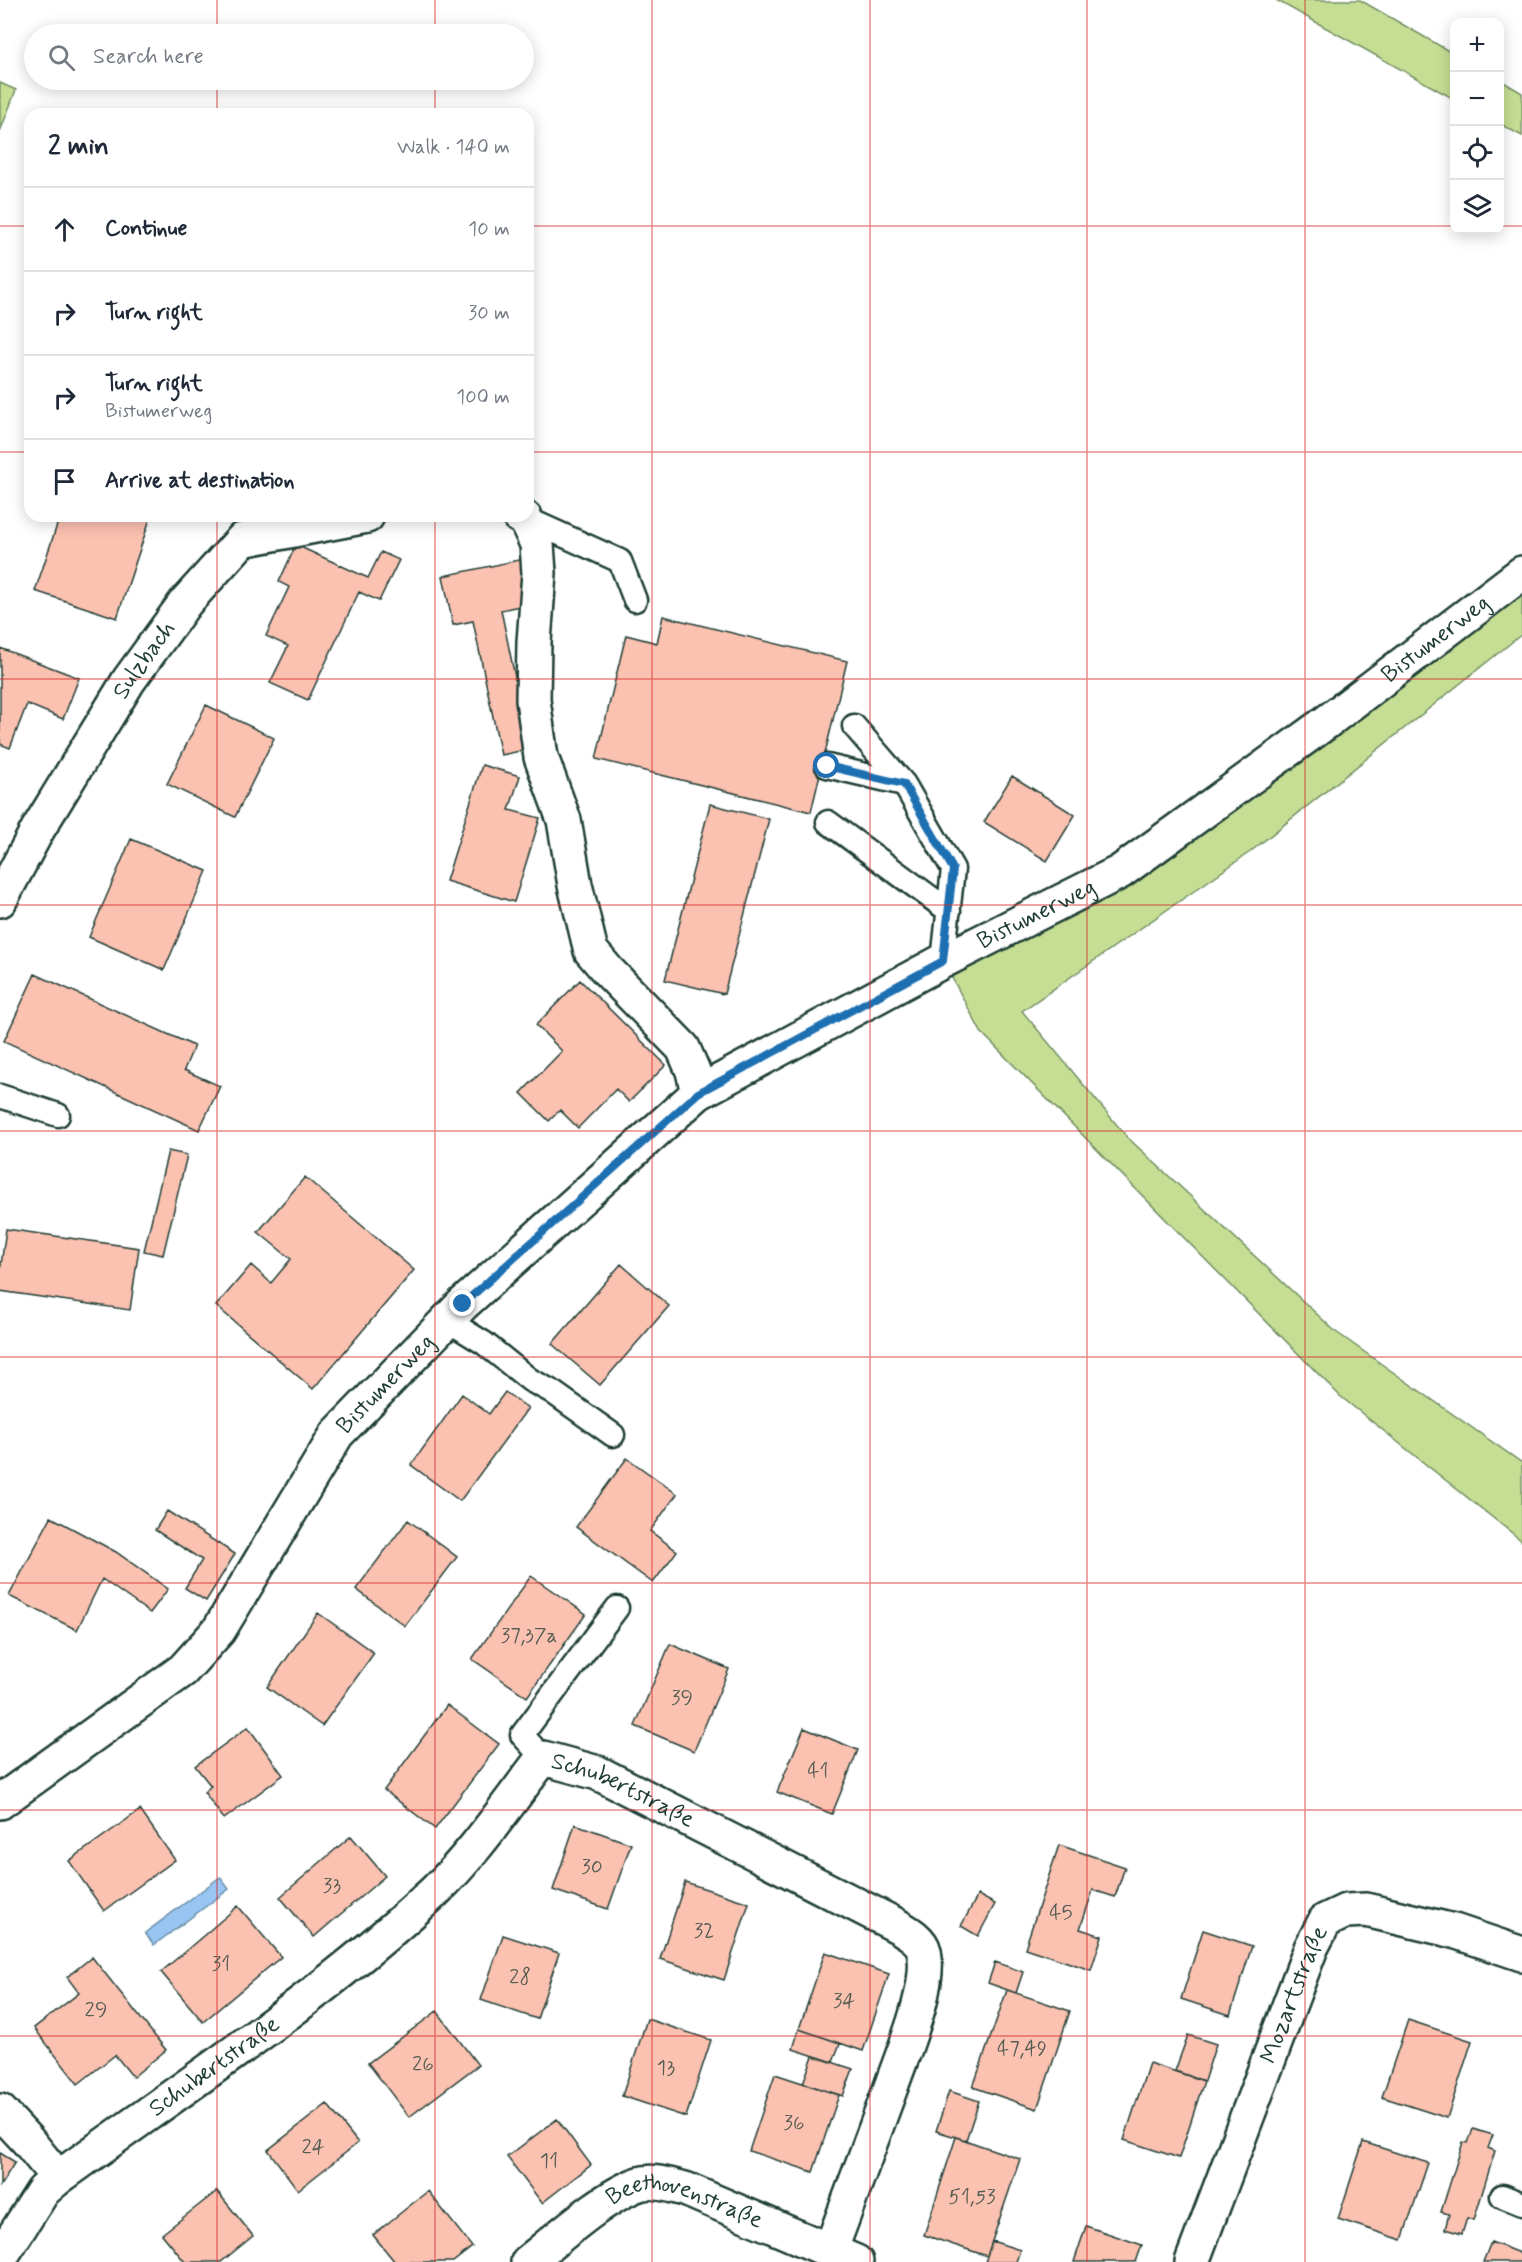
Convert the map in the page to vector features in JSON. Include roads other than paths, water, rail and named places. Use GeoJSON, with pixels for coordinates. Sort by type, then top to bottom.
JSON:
{"type":"FeatureCollection","features":[{"type":"Feature","properties":{"kind":"street","name":"Sulzbach"},"geometry":{"type":"LineString","coordinates":[[0,900],[38,830],[129,680],[185,603],[242,540],[336,522]]}},
{"type":"Feature","properties":{"kind":"street"},"geometry":{"type":"LineString","coordinates":[[525,522],[537,544],[540,573],[534,642],[533,700],[541,757],[564,820],[575,885],[591,951],[683,1048],[693,1071],[698,1093]]}},
{"type":"Feature","properties":{"kind":"street","name":"Bistumerweg"},"geometry":{"type":"LineString","coordinates":[[0,1802],[183,1670],[219,1630],[337,1434],[447,1320],[698,1093],[943,961],[1120,872],[1328,721],[1522,573]]}},
{"type":"Feature","properties":{"kind":"street","name":"Schubertstraße"},"geometry":{"type":"LineString","coordinates":[[0,2258],[43,2191],[58,2178],[272,2023],[360,1956],[435,1890],[482,1839],[543,1758],[598,1773],[894,1924],[910,1934],[923,1948],[925,1968],[921,1992],[843,2256]]}},
{"type":"Feature","properties":{"kind":"street","name":"Mozartstraße"},"geometry":{"type":"LineString","coordinates":[[1191,2262],[1311,1948],[1325,1921],[1346,1911],[1366,1910],[1454,1931],[1522,1954]]}},
{"type":"Feature","properties":{"kind":"street"},"geometry":{"type":"LineString","coordinates":[[0,2111],[58,2178]]}},
{"type":"Feature","properties":{"kind":"street","name":"Beethovenstraße"},"geometry":{"type":"LineString","coordinates":[[528,2262],[596,2209],[641,2183],[665,2184],[685,2189],[843,2256]]}},
{"type":"Feature","properties":{"kind":"lane"},"geometry":{"type":"LineString","coordinates":[[533,522],[620,561],[635,600]]}},
{"type":"Feature","properties":{"kind":"lane"},"geometry":{"type":"LineString","coordinates":[[854,726],[904,784],[953,869],[943,961]]}},
{"type":"Feature","properties":{"kind":"lane"},"geometry":{"type":"LineString","coordinates":[[827,766],[904,784]]}},
{"type":"Feature","properties":{"kind":"lane"},"geometry":{"type":"LineString","coordinates":[[828,822],[948,911]]}},
{"type":"Feature","properties":{"kind":"lane"},"geometry":{"type":"LineString","coordinates":[[0,1096],[58,1115]]}},
{"type":"Feature","properties":{"kind":"lane"},"geometry":{"type":"LineString","coordinates":[[447,1320],[484,1343],[530,1380],[551,1391],[613,1435]]}},
{"type":"Feature","properties":{"kind":"lane"},"geometry":{"type":"LineString","coordinates":[[543,1758],[522,1735],[617,1608]]}},
{"type":"Feature","properties":{"kind":"water"},"geometry":{"type":"Polygon","coordinates":[[[220,1877],[229,1889],[154,1945],[145,1933],[220,1877]]]}}]}
